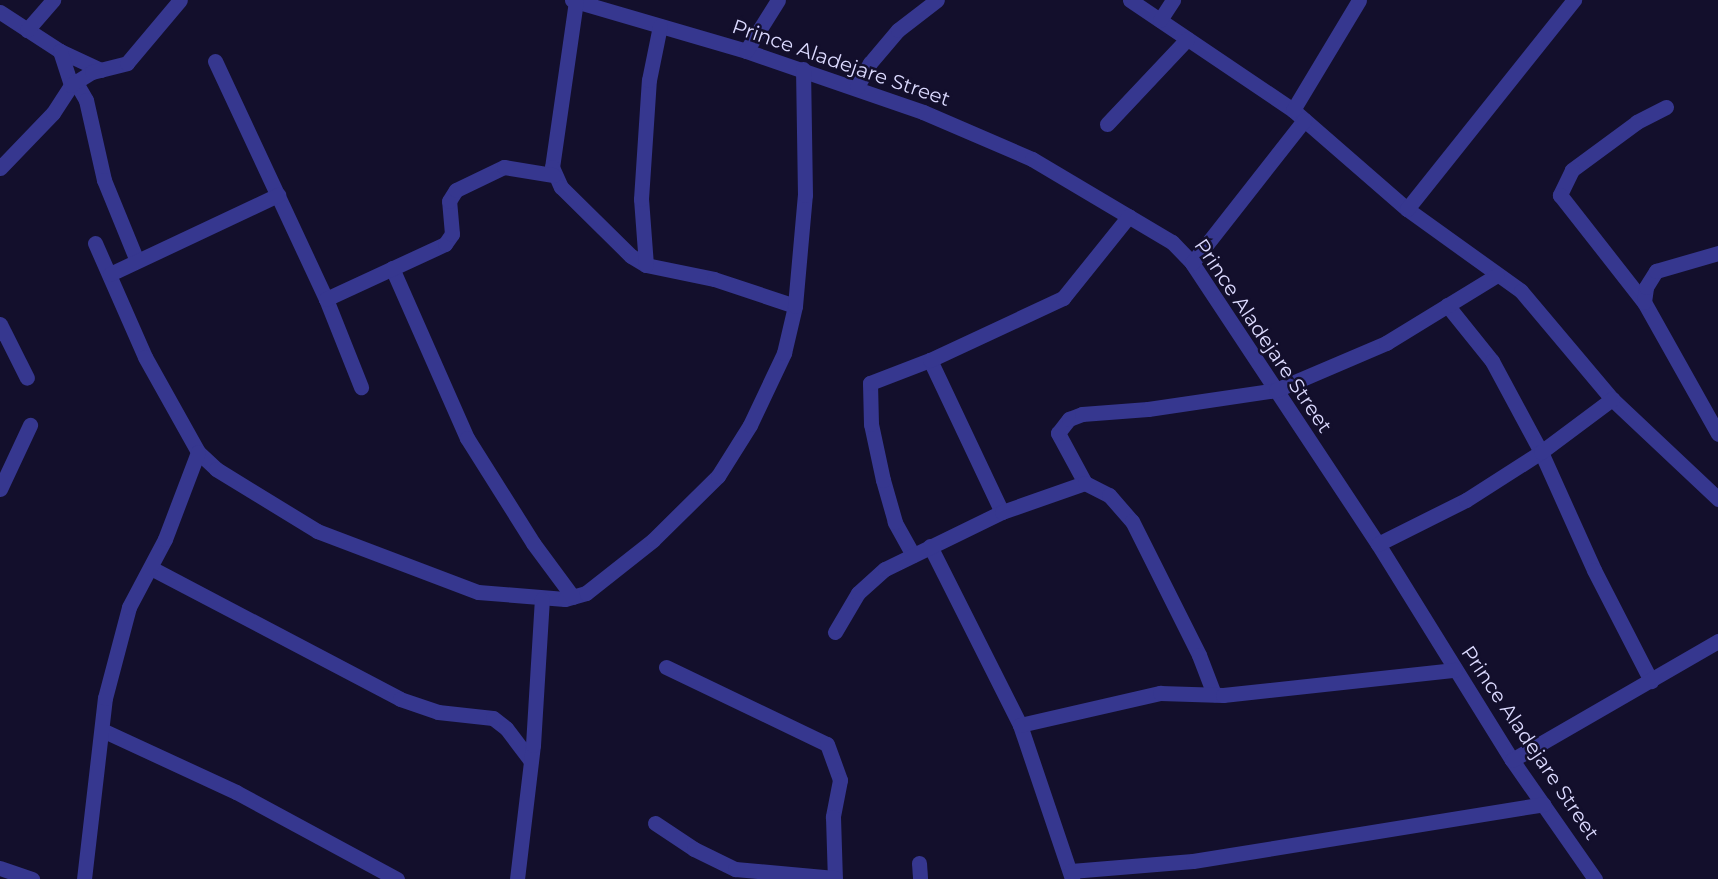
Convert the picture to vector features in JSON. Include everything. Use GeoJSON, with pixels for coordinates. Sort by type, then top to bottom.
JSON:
{"type":"FeatureCollection","features":[{"type":"Feature","properties":{"kind":"street"},"geometry":{"type":"LineString","coordinates":[[27,30],[53,0]]}},
{"type":"Feature","properties":{"kind":"street"},"geometry":{"type":"LineString","coordinates":[[0,168],[53,113],[73,83],[101,70],[127,63],[180,0]]}},
{"type":"Feature","properties":{"kind":"street"},"geometry":{"type":"LineString","coordinates":[[746,51],[778,0]]}},
{"type":"Feature","properties":{"kind":"street"},"geometry":{"type":"LineString","coordinates":[[857,87],[870,63],[898,30],[937,0]]}},
{"type":"Feature","properties":{"kind":"street"},"geometry":{"type":"LineString","coordinates":[[1130,0],[1299,115],[1407,209],[1530,299],[1611,399],[1718,499]]}},
{"type":"Feature","properties":{"kind":"street"},"geometry":{"type":"LineString","coordinates":[[1160,20],[1173,0]]}},
{"type":"Feature","properties":{"kind":"street"},"geometry":{"type":"LineString","coordinates":[[1192,263],[1299,115],[1359,0]]}},
{"type":"Feature","properties":{"kind":"street"},"geometry":{"type":"LineString","coordinates":[[1407,209],[1574,0]]}},
{"type":"Feature","properties":{"kind":"street"},"geometry":{"type":"LineString","coordinates":[[554,175],[555,137],[574,1]]}},
{"type":"Feature","properties":{"kind":"street","name":"Prince Aladejare Street"},"geometry":{"type":"LineString","coordinates":[[574,1],[746,51],[857,87],[1032,159],[1173,242],[1192,263],[1378,544],[1512,760],[1595,879]]}},
{"type":"Feature","properties":{"kind":"street"},"geometry":{"type":"LineString","coordinates":[[0,12],[60,51],[101,70]]}},
{"type":"Feature","properties":{"kind":"street"},"geometry":{"type":"LineString","coordinates":[[646,265],[641,199],[649,80],[660,26]]}},
{"type":"Feature","properties":{"kind":"street"},"geometry":{"type":"LineString","coordinates":[[1107,124],[1187,39]]}},
{"type":"Feature","properties":{"kind":"street"},"geometry":{"type":"LineString","coordinates":[[60,51],[73,83],[86,100],[105,180],[137,261]]}},
{"type":"Feature","properties":{"kind":"street"},"geometry":{"type":"LineString","coordinates":[[215,61],[326,299],[361,387]]}},
{"type":"Feature","properties":{"kind":"street"},"geometry":{"type":"LineString","coordinates":[[95,243],[145,357],[198,452],[216,469],[317,531],[478,592],[542,599],[573,597],[586,593],[653,540],[718,476],[750,425],[779,363],[795,306],[805,195],[802,69]]}},
{"type":"Feature","properties":{"kind":"street"},"geometry":{"type":"LineString","coordinates":[[1666,107],[1637,122],[1572,170],[1560,195],[1644,302],[1718,434]]}},
{"type":"Feature","properties":{"kind":"street"},"geometry":{"type":"LineString","coordinates":[[326,299],[449,240],[452,234],[449,201],[456,190],[504,167],[554,175],[631,256],[646,265],[714,279],[795,306]]}},
{"type":"Feature","properties":{"kind":"street"},"geometry":{"type":"LineString","coordinates":[[110,274],[278,195]]}},
{"type":"Feature","properties":{"kind":"street"},"geometry":{"type":"LineString","coordinates":[[913,555],[895,522],[871,424],[868,389],[876,378],[930,360],[1063,298],[1129,216]]}},
{"type":"Feature","properties":{"kind":"street"},"geometry":{"type":"LineString","coordinates":[[1644,302],[1646,287],[1656,271],[1718,253]]}},
{"type":"Feature","properties":{"kind":"street"},"geometry":{"type":"LineString","coordinates":[[392,268],[467,438],[533,543],[573,597]]}},
{"type":"Feature","properties":{"kind":"street"},"geometry":{"type":"LineString","coordinates":[[1214,694],[1199,655],[1132,521],[1109,495],[1085,483],[1058,433],[1069,419],[1082,414],[1148,409],[1276,390],[1386,343],[1497,275]]}},
{"type":"Feature","properties":{"kind":"street"},"geometry":{"type":"LineString","coordinates":[[1447,305],[1492,362],[1541,452],[1594,570],[1651,681]]}},
{"type":"Feature","properties":{"kind":"street"},"geometry":{"type":"LineString","coordinates":[[0,324],[27,378]]}},
{"type":"Feature","properties":{"kind":"street"},"geometry":{"type":"LineString","coordinates":[[930,360],[1002,512]]}},
{"type":"Feature","properties":{"kind":"street"},"geometry":{"type":"LineString","coordinates":[[1378,544],[1466,500],[1541,452],[1611,399]]}},
{"type":"Feature","properties":{"kind":"street"},"geometry":{"type":"LineString","coordinates":[[0,489],[30,425]]}},
{"type":"Feature","properties":{"kind":"street"},"geometry":{"type":"LineString","coordinates":[[84,879],[105,698],[129,607],[151,568],[198,452]]}},
{"type":"Feature","properties":{"kind":"street"},"geometry":{"type":"LineString","coordinates":[[836,632],[858,593],[885,569],[1002,512],[1085,483]]}},
{"type":"Feature","properties":{"kind":"street"},"geometry":{"type":"LineString","coordinates":[[930,546],[1020,725],[1071,875],[1193,861],[1543,804]]}},
{"type":"Feature","properties":{"kind":"street"},"geometry":{"type":"LineString","coordinates":[[151,568],[400,699],[438,712],[493,718],[506,728],[531,761]]}},
{"type":"Feature","properties":{"kind":"street"},"geometry":{"type":"LineString","coordinates":[[517,879],[531,761],[542,599]]}},
{"type":"Feature","properties":{"kind":"street"},"geometry":{"type":"LineString","coordinates":[[1512,760],[1718,641]]}},
{"type":"Feature","properties":{"kind":"street"},"geometry":{"type":"LineString","coordinates":[[655,823],[693,849],[735,869],[835,878],[832,817],[840,780],[827,744],[666,667]]}},
{"type":"Feature","properties":{"kind":"street"},"geometry":{"type":"LineString","coordinates":[[1020,725],[1160,693],[1214,694],[1455,670]]}},
{"type":"Feature","properties":{"kind":"street"},"geometry":{"type":"LineString","coordinates":[[102,730],[236,792],[396,879]]}},
{"type":"Feature","properties":{"kind":"street"},"geometry":{"type":"LineString","coordinates":[[920,863],[920,879]]}},
{"type":"Feature","properties":{"kind":"street"},"geometry":{"type":"LineString","coordinates":[[7,873],[32,879]]}}]}
